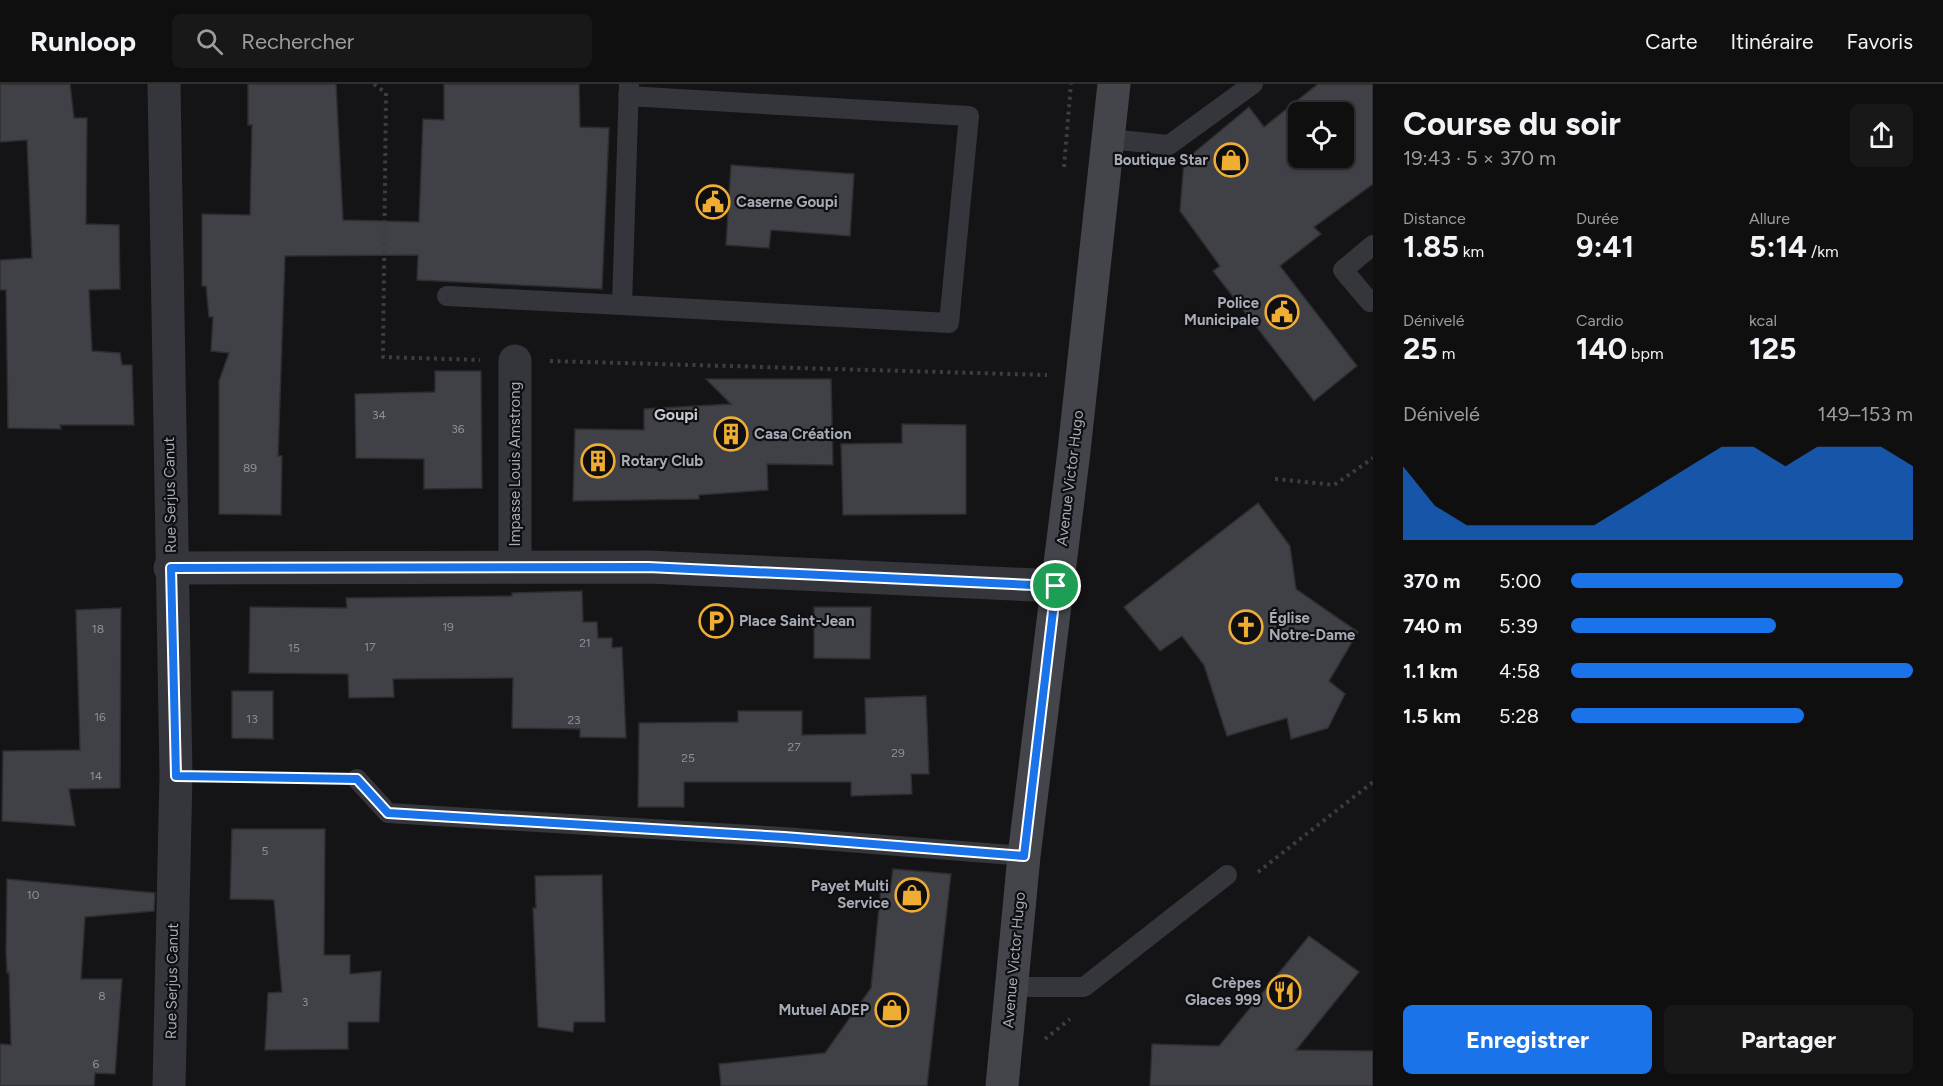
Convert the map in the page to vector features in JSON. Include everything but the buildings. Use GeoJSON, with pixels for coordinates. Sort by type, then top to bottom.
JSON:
{"type":"FeatureCollection","features":[{"type":"Feature","properties":{"kind":"main road","name":"Avenue Victor Hugo"},"geometry":{"type":"LineString","coordinates":[[1002,1086],[1024,856],[1114,84]]}},
{"type":"Feature","properties":{"kind":"street","name":"Rue Serjus Canut"},"geometry":{"type":"LineString","coordinates":[[164,84],[176,776],[170,1086]]}},
{"type":"Feature","properties":{"kind":"street","name":"Impasse Louis Amstrong"},"geometry":{"type":"LineString","coordinates":[[515,361],[515,567]]}},
{"type":"Feature","properties":{"kind":"street"},"geometry":{"type":"LineString","coordinates":[[171,568],[648,567],[1056,586]]}},
{"type":"Feature","properties":{"kind":"lane"},"geometry":{"type":"LineString","coordinates":[[1108,139],[1168,145],[1253,84]]}},
{"type":"Feature","properties":{"kind":"lane"},"geometry":{"type":"LineString","coordinates":[[447,296],[949,323],[969,116],[629,90],[622,305]]}},
{"type":"Feature","properties":{"kind":"lane"},"geometry":{"type":"LineString","coordinates":[[1373,245],[1343,270],[1370,302],[1373,300]]}},
{"type":"Feature","properties":{"kind":"lane"},"geometry":{"type":"LineString","coordinates":[[357,779],[388,813],[784,837],[1024,856]]}},
{"type":"Feature","properties":{"kind":"lane"},"geometry":{"type":"LineString","coordinates":[[1013,987],[1084,987],[1227,875]]}},
{"type":"Feature","properties":{"kind":"path"},"geometry":{"type":"LineString","coordinates":[[374,84],[386,93],[383,357],[515,361]]}},
{"type":"Feature","properties":{"kind":"path"},"geometry":{"type":"LineString","coordinates":[[1275,479],[1334,485],[1373,458]]}},
{"type":"Feature","properties":{"kind":"path"},"geometry":{"type":"LineString","coordinates":[[176,776],[357,779]]}},
{"type":"Feature","properties":{"kind":"place","name":"Boutique Star"},"geometry":{"type":"Point","coordinates":[1231,160]}},
{"type":"Feature","properties":{"kind":"place","name":"Caserne Goupi"},"geometry":{"type":"Point","coordinates":[713,202]}},
{"type":"Feature","properties":{"kind":"place","name":"Police Municipale"},"geometry":{"type":"Point","coordinates":[1282,312]}},
{"type":"Feature","properties":{"kind":"place","name":"Casa Création"},"geometry":{"type":"Point","coordinates":[731,434]}},
{"type":"Feature","properties":{"kind":"place","name":"Rotary Club"},"geometry":{"type":"Point","coordinates":[598,461]}},
{"type":"Feature","properties":{"kind":"place","name":"Place Saint-Jean"},"geometry":{"type":"Point","coordinates":[716,621]}},
{"type":"Feature","properties":{"kind":"place","name":"Église Notre-Dame"},"geometry":{"type":"Point","coordinates":[1246,627]}},
{"type":"Feature","properties":{"kind":"place","name":"Payet Multi Service"},"geometry":{"type":"Point","coordinates":[912,895]}},
{"type":"Feature","properties":{"kind":"place","name":"Crèpes Glaces 999"},"geometry":{"type":"Point","coordinates":[1284,992]}},
{"type":"Feature","properties":{"kind":"place","name":"Mutuel ADEP"},"geometry":{"type":"Point","coordinates":[892,1010]}},
{"type":"Feature","properties":{"kind":"district","name":"Goupi"},"geometry":{"type":"Point","coordinates":[676,414]}},
{"type":"Feature","properties":{"kind":"route"},"geometry":{"type":"LineString","coordinates":[[648,567],[1056,586],[1024,856],[784,837],[388,813],[357,779],[176,776],[171,568],[648,567]]}}]}
